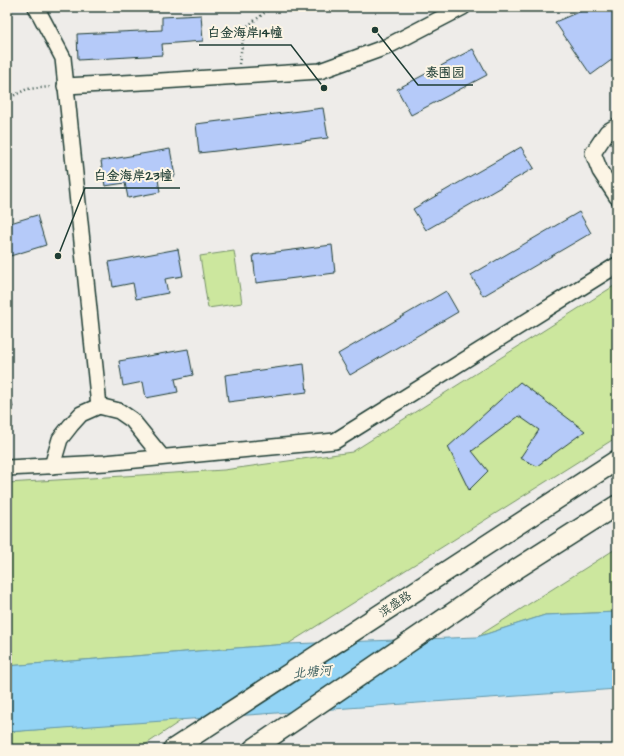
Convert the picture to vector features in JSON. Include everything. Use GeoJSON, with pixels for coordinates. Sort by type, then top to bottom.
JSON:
{"type":"FeatureCollection","features":[{"type":"Feature","properties":{"kind":"main road","name":"滨盛路"},"geometry":{"type":"LineString","coordinates":[[173,749],[617,460]]}},
{"type":"Feature","properties":{"kind":"main road"},"geometry":{"type":"LineString","coordinates":[[255,748],[518,568],[617,505]]}},
{"type":"Feature","properties":{"kind":"street"},"geometry":{"type":"LineString","coordinates":[[36,7],[63,58],[99,406]]}},
{"type":"Feature","properties":{"kind":"street"},"geometry":{"type":"LineString","coordinates":[[65,86],[320,70],[386,47],[463,7]]}},
{"type":"Feature","properties":{"kind":"street"},"geometry":{"type":"LineString","coordinates":[[617,126],[607,132],[593,153],[600,171],[617,197]]}},
{"type":"Feature","properties":{"kind":"street"},"geometry":{"type":"LineString","coordinates":[[7,468],[104,463],[335,441],[617,265]]}},
{"type":"Feature","properties":{"kind":"street"},"geometry":{"type":"LineString","coordinates":[[52,466],[60,439],[81,414],[99,406],[119,411],[132,420],[162,457]]}},
{"type":"Feature","properties":{"kind":"path"},"geometry":{"type":"LineString","coordinates":[[238,76],[245,28],[272,7]]}},
{"type":"Feature","properties":{"kind":"path"},"geometry":{"type":"LineString","coordinates":[[7,98],[27,89],[65,86]]}},
{"type":"Feature","properties":{"kind":"green space"},"geometry":{"type":"Polygon","coordinates":[[[234,251],[242,303],[208,308],[200,256],[234,251]]]}},
{"type":"Feature","properties":{"kind":"green space"},"geometry":{"type":"Polygon","coordinates":[[[617,284],[617,437],[288,644],[7,666],[7,483],[224,470],[352,452],[617,284]]]}},
{"type":"Feature","properties":{"kind":"green space"},"geometry":{"type":"Polygon","coordinates":[[[617,548],[617,612],[545,615],[477,637],[617,548]]]}},
{"type":"Feature","properties":{"kind":"green space"},"geometry":{"type":"Polygon","coordinates":[[[185,718],[139,749],[7,749],[7,732],[185,718]]]}},
{"type":"Feature","properties":{"kind":"water","name":"北塘河"},"geometry":{"type":"Polygon","coordinates":[[[617,612],[617,689],[7,732],[7,666],[288,644],[477,637],[545,615],[617,612]]]}},
{"type":"Feature","properties":{"kind":"building"},"geometry":{"type":"Polygon","coordinates":[[[590,7],[617,8],[617,56],[591,75],[555,22],[590,7]]]}},
{"type":"Feature","properties":{"kind":"building"},"geometry":{"type":"Polygon","coordinates":[[[201,15],[203,41],[162,44],[163,55],[78,60],[77,34],[162,30],[162,17],[201,15]]]}},
{"type":"Feature","properties":{"kind":"building"},"geometry":{"type":"Polygon","coordinates":[[[473,49],[487,75],[411,115],[397,89],[473,49]]]}},
{"type":"Feature","properties":{"kind":"building"},"geometry":{"type":"Polygon","coordinates":[[[323,108],[328,138],[199,153],[196,124],[323,108]]]}},
{"type":"Feature","properties":{"kind":"building"},"geometry":{"type":"Polygon","coordinates":[[[521,147],[534,168],[426,230],[413,209],[521,147]]]}},
{"type":"Feature","properties":{"kind":"building"},"geometry":{"type":"Polygon","coordinates":[[[170,149],[175,176],[158,179],[160,192],[128,198],[125,183],[105,186],[101,161],[170,149]]]}},
{"type":"Feature","properties":{"kind":"building"},"geometry":{"type":"Polygon","coordinates":[[[579,212],[591,233],[483,296],[471,275],[579,212]]]}},
{"type":"Feature","properties":{"kind":"building"},"geometry":{"type":"Polygon","coordinates":[[[37,215],[46,245],[7,257],[7,224],[37,215]]]}},
{"type":"Feature","properties":{"kind":"building"},"geometry":{"type":"Polygon","coordinates":[[[332,245],[335,273],[256,283],[253,255],[332,245]]]}},
{"type":"Feature","properties":{"kind":"building"},"geometry":{"type":"Polygon","coordinates":[[[178,249],[183,276],[165,279],[168,293],[136,299],[133,283],[113,287],[109,262],[178,249]]]}},
{"type":"Feature","properties":{"kind":"building"},"geometry":{"type":"Polygon","coordinates":[[[446,291],[458,312],[350,375],[338,354],[446,291]]]}},
{"type":"Feature","properties":{"kind":"building"},"geometry":{"type":"Polygon","coordinates":[[[188,349],[193,375],[175,379],[178,392],[146,398],[143,382],[123,386],[119,361],[188,349]]]}},
{"type":"Feature","properties":{"kind":"building"},"geometry":{"type":"Polygon","coordinates":[[[304,364],[307,392],[228,402],[225,375],[304,364]]]}},
{"type":"Feature","properties":{"kind":"building"},"geometry":{"type":"Polygon","coordinates":[[[520,382],[585,431],[537,466],[520,458],[539,430],[519,416],[472,451],[488,471],[469,490],[448,447],[520,382]]]}},
{"type":"Feature","properties":{"kind":"building"},"geometry":{"type":"Polygon","coordinates":[[[7,388],[13,407],[7,413],[7,388]]]}},
{"type":"Feature","properties":{"kind":"place","name":"泰围园"},"geometry":{"type":"Point","coordinates":[375,30]}},
{"type":"Feature","properties":{"kind":"place","name":"白金海岸14幢"},"geometry":{"type":"Point","coordinates":[324,88]}},
{"type":"Feature","properties":{"kind":"place","name":"白金海岸23幢"},"geometry":{"type":"Point","coordinates":[58,256]}}]}
